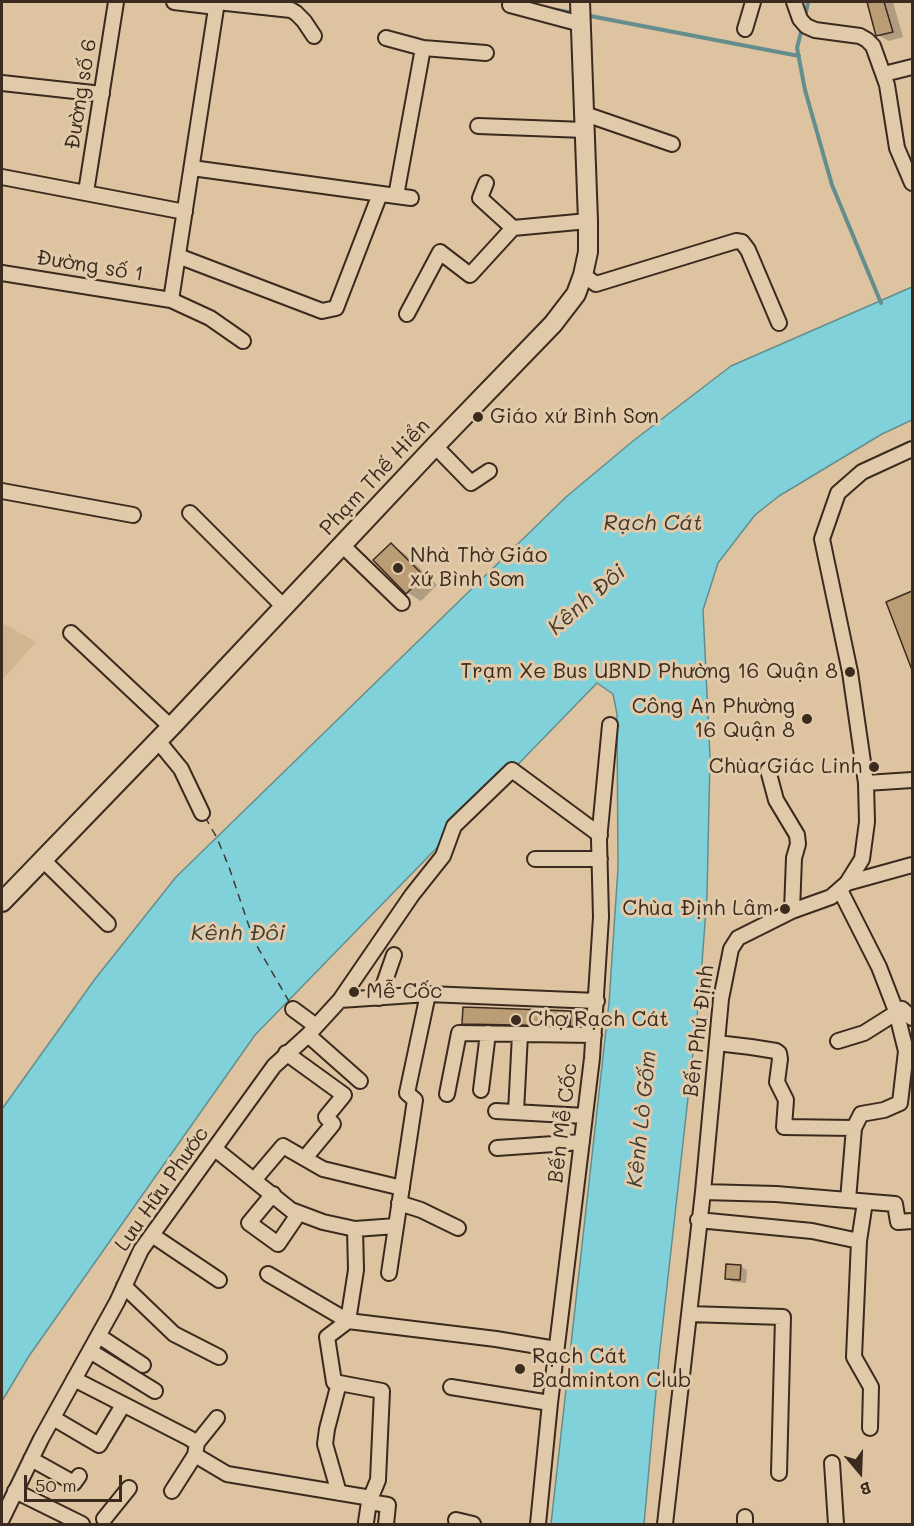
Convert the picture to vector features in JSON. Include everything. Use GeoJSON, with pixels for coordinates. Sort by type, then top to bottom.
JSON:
{"type":"FeatureCollection","features":[{"type":"Feature","properties":{"kind":"main road","name":"Phạm Thế Hiển"},"geometry":{"type":"LineString","coordinates":[[2,902],[158,741],[553,324],[576,294],[588,252],[580,2]]}},
{"type":"Feature","properties":{"kind":"street","name":"Đường số 6"},"geometry":{"type":"LineString","coordinates":[[87,192],[116,2]]}},
{"type":"Feature","properties":{"kind":"street"},"geometry":{"type":"LineString","coordinates":[[174,2],[291,10],[297,13],[314,36]]}},
{"type":"Feature","properties":{"kind":"street"},"geometry":{"type":"LineString","coordinates":[[745,29],[753,2]]}},
{"type":"Feature","properties":{"kind":"street"},"geometry":{"type":"LineString","coordinates":[[794,2],[800,19],[806,26],[815,30],[860,36],[873,46],[884,74],[894,137],[906,155],[912,183]]}},
{"type":"Feature","properties":{"kind":"street"},"geometry":{"type":"LineString","coordinates":[[171,300],[217,4]]}},
{"type":"Feature","properties":{"kind":"street"},"geometry":{"type":"LineString","coordinates":[[510,5],[581,22]]}},
{"type":"Feature","properties":{"kind":"street"},"geometry":{"type":"LineString","coordinates":[[386,38],[423,48],[486,53]]}},
{"type":"Feature","properties":{"kind":"street"},"geometry":{"type":"LineString","coordinates":[[192,168],[404,197],[423,48]]}},
{"type":"Feature","properties":{"kind":"street"},"geometry":{"type":"LineString","coordinates":[[884,74],[912,67]]}},
{"type":"Feature","properties":{"kind":"street"},"geometry":{"type":"LineString","coordinates":[[2,83],[102,94]]}},
{"type":"Feature","properties":{"kind":"street"},"geometry":{"type":"LineString","coordinates":[[478,126],[585,122],[672,144]]}},
{"type":"Feature","properties":{"kind":"street"},"geometry":{"type":"LineString","coordinates":[[2,177],[185,212]]}},
{"type":"Feature","properties":{"kind":"street"},"geometry":{"type":"LineString","coordinates":[[486,183],[480,198],[513,228]]}},
{"type":"Feature","properties":{"kind":"street"},"geometry":{"type":"LineString","coordinates":[[178,256],[322,311],[336,308],[380,194]]}},
{"type":"Feature","properties":{"kind":"street"},"geometry":{"type":"LineString","coordinates":[[407,314],[440,252],[470,274],[513,228],[588,221]]}},
{"type":"Feature","properties":{"kind":"street"},"geometry":{"type":"LineString","coordinates":[[583,276],[596,284],[736,241],[742,242],[748,250],[779,323]]}},
{"type":"Feature","properties":{"kind":"street","name":"Đường số 1"},"geometry":{"type":"LineString","coordinates":[[2,273],[171,300],[210,318],[243,341]]}},
{"type":"Feature","properties":{"kind":"street"},"geometry":{"type":"LineString","coordinates":[[435,446],[471,483],[489,471]]}},
{"type":"Feature","properties":{"kind":"street"},"geometry":{"type":"LineString","coordinates":[[848,1200],[854,1128],[861,1114],[884,1110],[906,1102],[906,1051],[896,1011],[843,886],[862,859],[867,822],[866,783],[850,672],[822,539],[838,493],[862,471],[912,449]]}},
{"type":"Feature","properties":{"kind":"street"},"geometry":{"type":"LineString","coordinates":[[2,491],[133,515]]}},
{"type":"Feature","properties":{"kind":"street"},"geometry":{"type":"LineString","coordinates":[[190,513],[284,608]]}},
{"type":"Feature","properties":{"kind":"street"},"geometry":{"type":"LineString","coordinates":[[342,545],[402,603]]}},
{"type":"Feature","properties":{"kind":"street"},"geometry":{"type":"LineString","coordinates":[[71,633],[171,727]]}},
{"type":"Feature","properties":{"kind":"street","name":"Bến Mễ Cốc"},"geometry":{"type":"LineString","coordinates":[[538,1524],[556,1349],[594,1035],[601,917],[600,835],[610,725]]}},
{"type":"Feature","properties":{"kind":"street"},"geometry":{"type":"LineString","coordinates":[[158,741],[182,769],[202,813]]}},
{"type":"Feature","properties":{"kind":"street","name":"Lưu Hữu Phước"},"geometry":{"type":"LineString","coordinates":[[2,1520],[31,1459],[99,1336],[141,1250],[274,1066],[340,1000],[412,896],[443,856],[454,826],[512,770],[600,835]]}},
{"type":"Feature","properties":{"kind":"street"},"geometry":{"type":"LineString","coordinates":[[768,770],[776,800],[797,835],[792,911]]}},
{"type":"Feature","properties":{"kind":"street"},"geometry":{"type":"LineString","coordinates":[[866,783],[912,780]]}},
{"type":"Feature","properties":{"kind":"street"},"geometry":{"type":"LineString","coordinates":[[536,859],[600,859]]}},
{"type":"Feature","properties":{"kind":"street"},"geometry":{"type":"LineString","coordinates":[[42,860],[108,924]]}},
{"type":"Feature","properties":{"kind":"street","name":"Bến Phú Định"},"geometry":{"type":"LineString","coordinates":[[665,1524],[703,1192],[721,999],[731,949],[738,938],[792,911],[831,897],[843,886],[912,865]]}},
{"type":"Feature","properties":{"kind":"street"},"geometry":{"type":"LineString","coordinates":[[379,998],[394,955]]}},
{"type":"Feature","properties":{"kind":"street"},"geometry":{"type":"LineString","coordinates":[[340,1000],[429,994],[597,1001]]}},
{"type":"Feature","properties":{"kind":"street"},"geometry":{"type":"LineString","coordinates":[[389,1273],[415,1100],[407,1094],[429,994]]}},
{"type":"Feature","properties":{"kind":"street"},"geometry":{"type":"LineString","coordinates":[[293,1009],[360,1081]]}},
{"type":"Feature","properties":{"kind":"street"},"geometry":{"type":"LineString","coordinates":[[838,1041],[864,1034],[902,1009],[912,1018]]}},
{"type":"Feature","properties":{"kind":"street"},"geometry":{"type":"LineString","coordinates":[[447,1094],[459,1033],[594,1035]]}},
{"type":"Feature","properties":{"kind":"street"},"geometry":{"type":"LineString","coordinates":[[481,1090],[488,1033]]}},
{"type":"Feature","properties":{"kind":"street"},"geometry":{"type":"LineString","coordinates":[[516,1112],[520,1034]]}},
{"type":"Feature","properties":{"kind":"street"},"geometry":{"type":"LineString","coordinates":[[717,1043],[779,1053],[777,1082],[786,1100],[784,1127],[854,1128]]}},
{"type":"Feature","properties":{"kind":"street"},"geometry":{"type":"LineString","coordinates":[[286,1053],[344,1095],[326,1117],[333,1124],[305,1158]]}},
{"type":"Feature","properties":{"kind":"street"},"geometry":{"type":"LineString","coordinates":[[496,1111],[585,1116]]}},
{"type":"Feature","properties":{"kind":"street"},"geometry":{"type":"LineString","coordinates":[[497,1148],[582,1142]]}},
{"type":"Feature","properties":{"kind":"street"},"geometry":{"type":"LineString","coordinates":[[255,1179],[283,1146],[323,1169],[402,1188]]}},
{"type":"Feature","properties":{"kind":"street"},"geometry":{"type":"LineString","coordinates":[[215,1149],[291,1210],[323,1222],[355,1229],[396,1226]]}},
{"type":"Feature","properties":{"kind":"street"},"geometry":{"type":"LineString","coordinates":[[703,1192],[776,1194],[895,1204],[898,1222],[912,1221]]}},
{"type":"Feature","properties":{"kind":"street"},"geometry":{"type":"LineString","coordinates":[[273,1194],[249,1223],[278,1244],[299,1213]]}},
{"type":"Feature","properties":{"kind":"street"},"geometry":{"type":"LineString","coordinates":[[865,1202],[859,1241],[854,1357],[871,1388],[870,1428]]}},
{"type":"Feature","properties":{"kind":"street"},"geometry":{"type":"LineString","coordinates":[[399,1203],[458,1228]]}},
{"type":"Feature","properties":{"kind":"street"},"geometry":{"type":"LineString","coordinates":[[698,1220],[812,1231],[859,1241]]}},
{"type":"Feature","properties":{"kind":"street"},"geometry":{"type":"LineString","coordinates":[[355,1229],[356,1270],[348,1321],[327,1337],[334,1382],[382,1391],[378,1480],[370,1500],[366,1522]]}},
{"type":"Feature","properties":{"kind":"street"},"geometry":{"type":"LineString","coordinates":[[152,1236],[219,1280]]}},
{"type":"Feature","properties":{"kind":"street"},"geometry":{"type":"LineString","coordinates":[[268,1274],[348,1321],[496,1339],[556,1349]]}},
{"type":"Feature","properties":{"kind":"street"},"geometry":{"type":"LineString","coordinates":[[124,1286],[174,1334],[219,1357]]}},
{"type":"Feature","properties":{"kind":"street"},"geometry":{"type":"LineString","coordinates":[[689,1314],[783,1317],[779,1473]]}},
{"type":"Feature","properties":{"kind":"street"},"geometry":{"type":"LineString","coordinates":[[99,1336],[143,1365]]}},
{"type":"Feature","properties":{"kind":"street"},"geometry":{"type":"LineString","coordinates":[[90,1351],[155,1391]]}},
{"type":"Feature","properties":{"kind":"street"},"geometry":{"type":"LineString","coordinates":[[74,1379],[123,1405],[196,1449],[227,1474],[339,1493],[388,1505],[386,1524]]}},
{"type":"Feature","properties":{"kind":"street"},"geometry":{"type":"LineString","coordinates":[[339,1383],[325,1444],[339,1493]]}},
{"type":"Feature","properties":{"kind":"street"},"geometry":{"type":"LineString","coordinates":[[451,1387],[550,1403]]}},
{"type":"Feature","properties":{"kind":"street"},"geometry":{"type":"LineString","coordinates":[[53,1418],[99,1444],[123,1405]]}},
{"type":"Feature","properties":{"kind":"street"},"geometry":{"type":"LineString","coordinates":[[172,1491],[196,1449],[218,1418]]}},
{"type":"Feature","properties":{"kind":"street"},"geometry":{"type":"LineString","coordinates":[[31,1459],[74,1483],[79,1476]]}},
{"type":"Feature","properties":{"kind":"street"},"geometry":{"type":"LineString","coordinates":[[832,1463],[836,1524]]}},
{"type":"Feature","properties":{"kind":"street"},"geometry":{"type":"LineString","coordinates":[[105,1523],[129,1488]]}},
{"type":"Feature","properties":{"kind":"street"},"geometry":{"type":"LineString","coordinates":[[15,1491],[82,1524]]}},
{"type":"Feature","properties":{"kind":"street"},"geometry":{"type":"LineString","coordinates":[[456,1520],[473,1524]]}},
{"type":"Feature","properties":{"kind":"shaded area"},"geometry":{"type":"Polygon","coordinates":[[[2,623],[36,642],[2,680],[2,623]]]}},
{"type":"Feature","properties":{"kind":"water"},"geometry":{"type":"Polygon","coordinates":[[[912,287],[912,420],[882,434],[779,496],[755,515],[718,563],[703,610],[710,757],[707,896],[700,990],[659,1358],[644,1524],[551,1524],[609,1003],[618,868],[617,714],[613,694],[597,683],[255,1035],[29,1356],[2,1401],[2,1109],[95,979],[176,877],[566,497],[633,441],[731,366],[912,287]]]}},
{"type":"Feature","properties":{"kind":"building"},"geometry":{"type":"Polygon","coordinates":[[[867,2],[884,2],[893,32],[876,36],[867,2]]]}},
{"type":"Feature","properties":{"kind":"building","name":"Nhà Thờ Giáo xứ Bình Sơn"},"geometry":{"type":"Polygon","coordinates":[[[391,543],[424,576],[406,594],[373,560],[391,543]]]}},
{"type":"Feature","properties":{"kind":"building"},"geometry":{"type":"Polygon","coordinates":[[[912,591],[912,670],[886,602],[912,591]]]}},
{"type":"Feature","properties":{"kind":"building","name":"Chợ Rạch Cát"},"geometry":{"type":"Polygon","coordinates":[[[463,1007],[571,1011],[570,1026],[462,1024],[463,1007]]]}},
{"type":"Feature","properties":{"kind":"building"},"geometry":{"type":"Polygon","coordinates":[[[726,1264],[741,1265],[740,1280],[725,1279],[726,1264]]]}},
{"type":"Feature","properties":{"kind":"waterway"},"geometry":{"type":"LineString","coordinates":[[805,18],[808,2]]}},
{"type":"Feature","properties":{"kind":"waterway"},"geometry":{"type":"LineString","coordinates":[[540,7],[574,13]]}},
{"type":"Feature","properties":{"kind":"waterway"},"geometry":{"type":"LineString","coordinates":[[585,15],[799,56]]}},
{"type":"Feature","properties":{"kind":"waterway"},"geometry":{"type":"LineString","coordinates":[[802,28],[797,48],[805,90],[832,185],[881,303]]}},
{"type":"Feature","properties":{"kind":"ferry route"},"geometry":{"type":"LineString","coordinates":[[205,817],[229,867],[254,941],[290,1003]]}},
{"type":"Feature","properties":{"kind":"place","name":"Giáo xứ Bình Sơn"},"geometry":{"type":"Point","coordinates":[478,417]}},
{"type":"Feature","properties":{"kind":"place","name":"Nhà Thờ Giáo xứ Bình Sơn"},"geometry":{"type":"Point","coordinates":[398,568]}},
{"type":"Feature","properties":{"kind":"place","name":"Trạm Xe Bus UBND Phường 16 Quận 8"},"geometry":{"type":"Point","coordinates":[850,672]}},
{"type":"Feature","properties":{"kind":"place","name":"Công An Phường 16 Quận 8"},"geometry":{"type":"Point","coordinates":[807,719]}},
{"type":"Feature","properties":{"kind":"place","name":"Chùa Giác Linh"},"geometry":{"type":"Point","coordinates":[874,767]}},
{"type":"Feature","properties":{"kind":"place","name":"Chùa Định Lâm"},"geometry":{"type":"Point","coordinates":[785,909]}},
{"type":"Feature","properties":{"kind":"place","name":"Mễ Cốc"},"geometry":{"type":"Point","coordinates":[354,992]}},
{"type":"Feature","properties":{"kind":"place","name":"Chợ Rạch Cát"},"geometry":{"type":"Point","coordinates":[516,1020]}},
{"type":"Feature","properties":{"kind":"place","name":"Rạch Cát Badminton Club"},"geometry":{"type":"Point","coordinates":[520,1369]}},
{"type":"Feature","properties":{"kind":"water label","name":"Rạch Cát"},"geometry":{"type":"Point","coordinates":[653,523]}},
{"type":"Feature","properties":{"kind":"water label","name":"Kênh Đôi"},"geometry":{"type":"Point","coordinates":[587,600]}},
{"type":"Feature","properties":{"kind":"water label","name":"Kênh Đôi"},"geometry":{"type":"Point","coordinates":[238,933]}},
{"type":"Feature","properties":{"kind":"water label","name":"Kênh Lò Gốm"},"geometry":{"type":"Point","coordinates":[642,1119]}}]}
